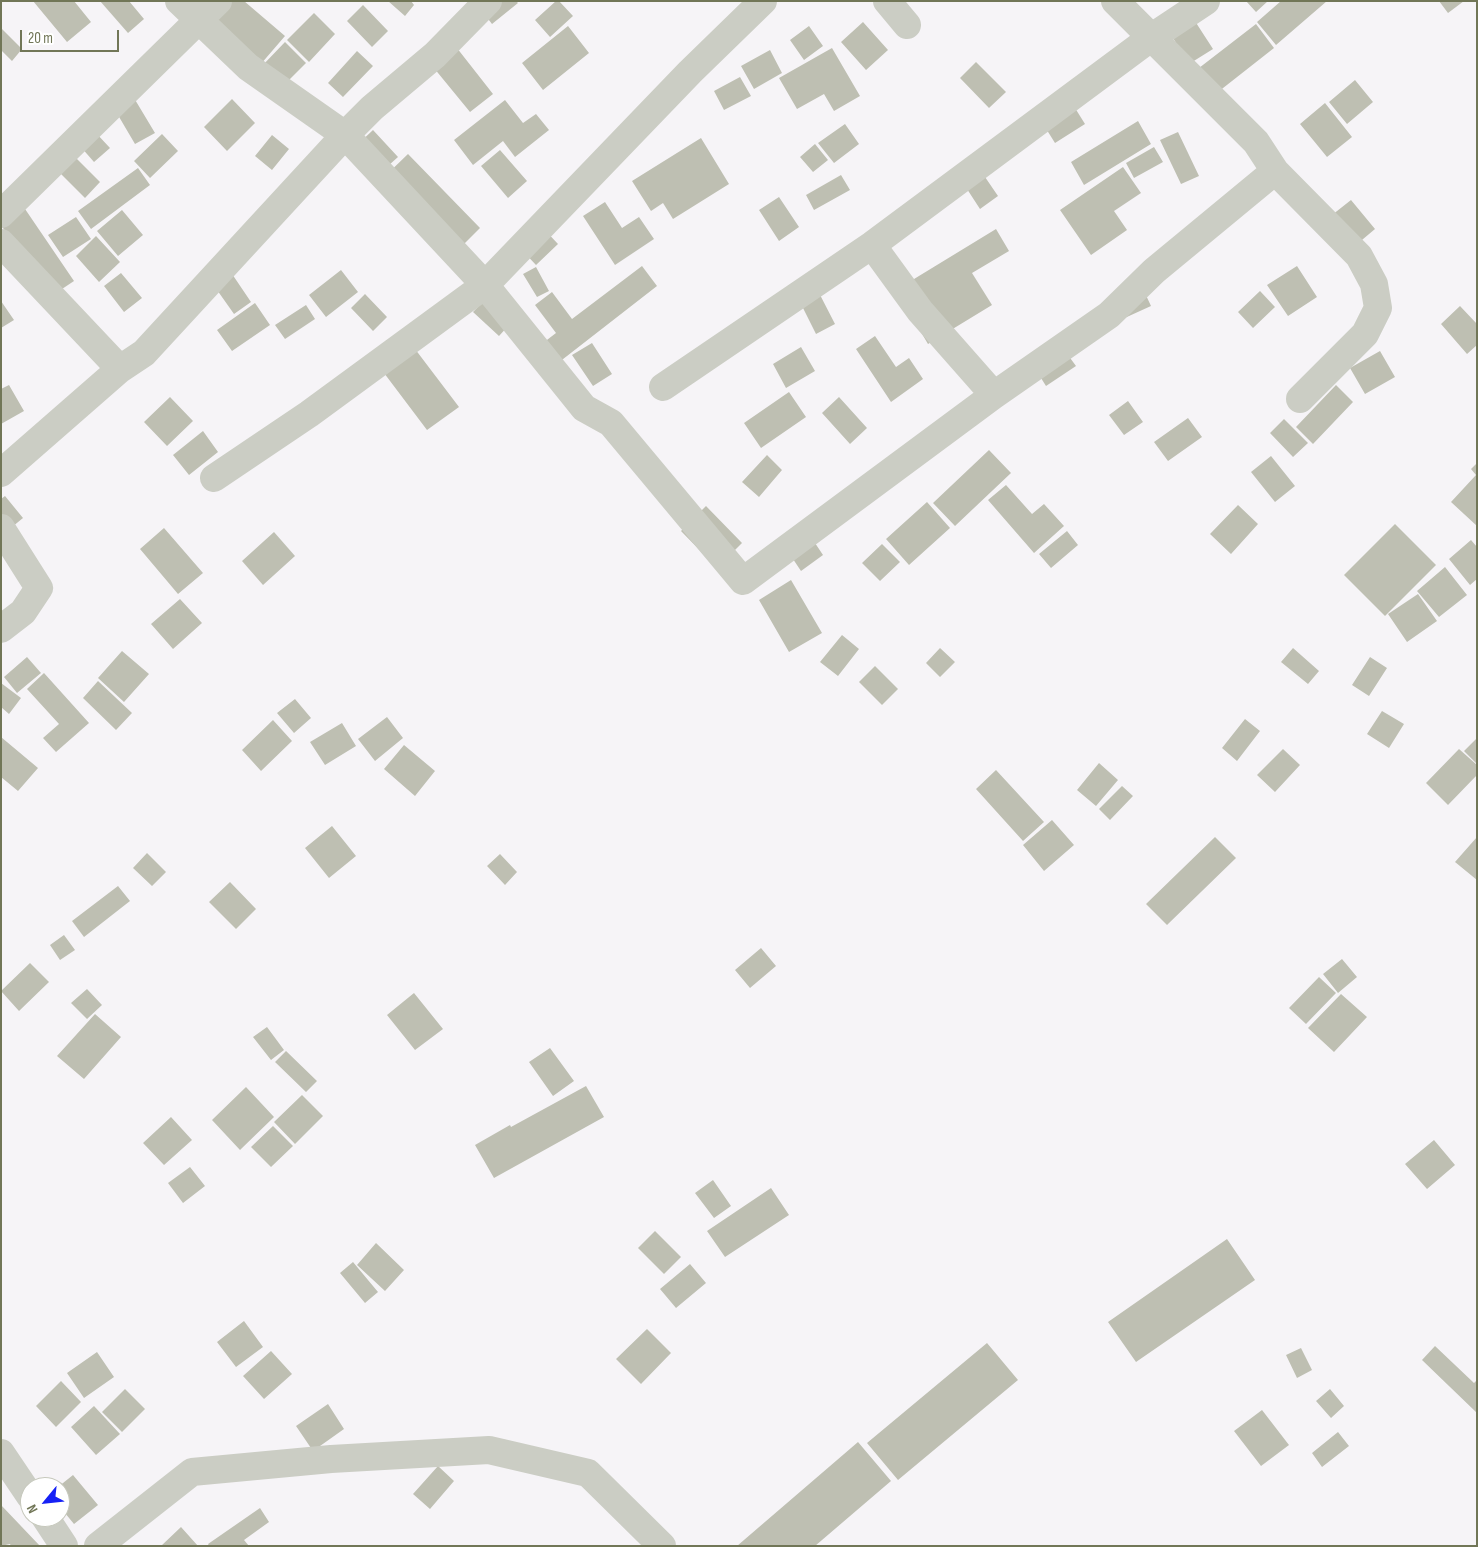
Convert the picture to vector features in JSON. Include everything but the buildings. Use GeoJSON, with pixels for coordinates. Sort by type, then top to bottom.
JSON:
{"type":"FeatureCollection","features":[{"type":"Feature","properties":{"kind":"street"},"geometry":{"type":"LineString","coordinates":[[178,1],[248,67],[345,135],[485,285],[584,408],[610,423],[743,581],[994,395],[1109,315],[1154,271],[1275,171]]}},
{"type":"Feature","properties":{"kind":"street"},"geometry":{"type":"LineString","coordinates":[[1,214],[218,1]]}},
{"type":"Feature","properties":{"kind":"street"},"geometry":{"type":"LineString","coordinates":[[214,478],[309,414],[485,285],[690,72],[763,1]]}},
{"type":"Feature","properties":{"kind":"street"},"geometry":{"type":"LineString","coordinates":[[887,1],[907,25]]}},
{"type":"Feature","properties":{"kind":"street"},"geometry":{"type":"LineString","coordinates":[[1115,1],[1256,142],[1275,171],[1359,256],[1374,284],[1378,308],[1366,334],[1300,399]]}},
{"type":"Feature","properties":{"kind":"street"},"geometry":{"type":"LineString","coordinates":[[663,388],[872,245],[1152,38],[1206,1]]}},
{"type":"Feature","properties":{"kind":"street"},"geometry":{"type":"LineString","coordinates":[[1,472],[120,369],[144,352],[345,135],[372,108],[435,54],[479,4]]}},
{"type":"Feature","properties":{"kind":"street"},"geometry":{"type":"LineString","coordinates":[[1,243],[120,369]]}},
{"type":"Feature","properties":{"kind":"street"},"geometry":{"type":"LineString","coordinates":[[872,245],[920,311],[994,395]]}},
{"type":"Feature","properties":{"kind":"street"},"geometry":{"type":"LineString","coordinates":[[1,528],[39,588],[23,612],[1,629]]}},
{"type":"Feature","properties":{"kind":"street"},"geometry":{"type":"LineString","coordinates":[[98,1546],[192,1472],[332,1459],[488,1450],[588,1473],[662,1546]]}},
{"type":"Feature","properties":{"kind":"street"},"geometry":{"type":"LineString","coordinates":[[1,1454],[20,1482]]}},
{"type":"Feature","properties":{"kind":"street"},"geometry":{"type":"LineString","coordinates":[[51,1527],[64,1546]]}}]}
